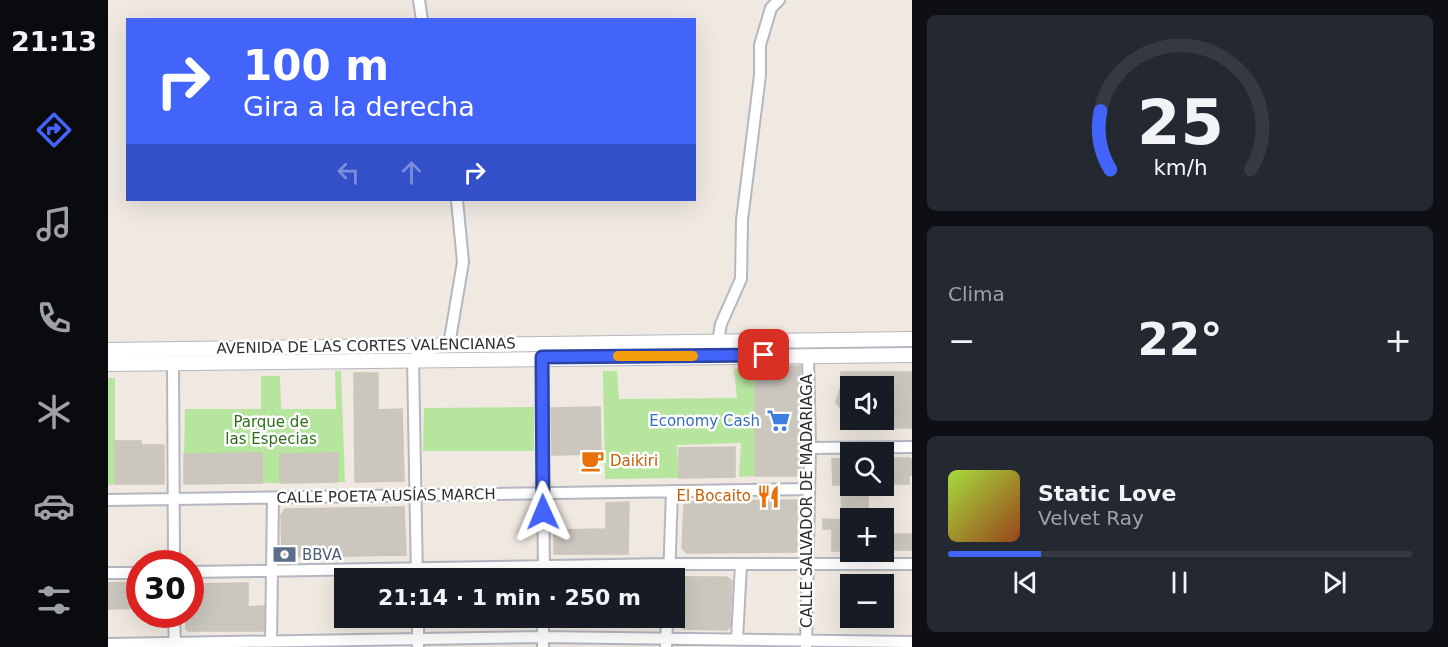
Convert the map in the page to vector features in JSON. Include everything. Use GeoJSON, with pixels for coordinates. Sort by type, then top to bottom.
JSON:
{"type":"FeatureCollection","features":[{"type":"Feature","properties":{"kind":"street"},"geometry":{"type":"LineString","coordinates":[[419,0],[422,18]]}},
{"type":"Feature","properties":{"kind":"street"},"geometry":{"type":"LineString","coordinates":[[718,341],[722,324],[741,279],[742,220],[760,75],[760,45],[771,8],[779,0]]}},
{"type":"Feature","properties":{"kind":"street"},"geometry":{"type":"LineString","coordinates":[[417,568],[413,360],[419,352],[449,345],[463,262],[457,201]]}},
{"type":"Feature","properties":{"kind":"street","name":"AVENIDA DE LAS CORTES VALENCIANAS"},"geometry":{"type":"LineString","coordinates":[[108,350],[912,339]]}},
{"type":"Feature","properties":{"kind":"street","name":"AVENIDA DE LAS CORTES VALENCIANAS"},"geometry":{"type":"LineString","coordinates":[[108,364],[912,354]]}},
{"type":"Feature","properties":{"kind":"street","name":"CALLE SALVADOR DE MADARIAGA"},"geometry":{"type":"LineString","coordinates":[[807,644],[806,565],[810,448],[808,355]]}},
{"type":"Feature","properties":{"kind":"street"},"geometry":{"type":"LineString","coordinates":[[542,357],[544,566]]}},
{"type":"Feature","properties":{"kind":"street"},"geometry":{"type":"LineString","coordinates":[[173,363],[174,550]]}},
{"type":"Feature","properties":{"kind":"street"},"geometry":{"type":"LineString","coordinates":[[810,448],[912,447]]}},
{"type":"Feature","properties":{"kind":"street","name":"CALLE POETA AUSÍAS MARCH"},"geometry":{"type":"LineString","coordinates":[[108,500],[808,489]]}},
{"type":"Feature","properties":{"kind":"street"},"geometry":{"type":"LineString","coordinates":[[669,568],[672,491]]}},
{"type":"Feature","properties":{"kind":"street"},"geometry":{"type":"LineString","coordinates":[[271,641],[273,498]]}},
{"type":"Feature","properties":{"kind":"street"},"geometry":{"type":"LineString","coordinates":[[512,568],[669,564],[912,564]]}},
{"type":"Feature","properties":{"kind":"street"},"geometry":{"type":"LineString","coordinates":[[737,640],[741,564]]}},
{"type":"Feature","properties":{"kind":"street"},"geometry":{"type":"LineString","coordinates":[[204,572],[334,572]]}},
{"type":"Feature","properties":{"kind":"street"},"geometry":{"type":"LineString","coordinates":[[108,573],[126,573]]}},
{"type":"Feature","properties":{"kind":"street"},"geometry":{"type":"LineString","coordinates":[[174,628],[175,645]]}},
{"type":"Feature","properties":{"kind":"street"},"geometry":{"type":"LineString","coordinates":[[666,643],[667,628]]}},
{"type":"Feature","properties":{"kind":"street"},"geometry":{"type":"LineString","coordinates":[[108,644],[175,645],[271,641],[289,644],[666,643],[737,640],[807,644],[912,642]]}},
{"type":"Feature","properties":{"kind":"green space"},"geometry":{"type":"Polygon","coordinates":[[[755,367],[755,476],[739,477],[741,443],[677,445],[679,478],[605,479],[603,371],[617,371],[619,399],[737,398],[734,369],[755,367]]]}},
{"type":"Feature","properties":{"kind":"green space","name":"Parque de las Especias"},"geometry":{"type":"Polygon","coordinates":[[[335,371],[341,371],[345,482],[337,482],[337,453],[280,454],[280,483],[262,483],[261,453],[184,454],[185,409],[261,409],[261,376],[280,376],[281,409],[336,409],[335,371]]]}},
{"type":"Feature","properties":{"kind":"green space"},"geometry":{"type":"Polygon","coordinates":[[[108,378],[115,378],[115,484],[108,485],[108,378]]]}},
{"type":"Feature","properties":{"kind":"green space"},"geometry":{"type":"Polygon","coordinates":[[[534,407],[534,451],[423,451],[424,408],[534,407]]]}},
{"type":"Feature","properties":{"kind":"building","name":"Economy Cash"},"geometry":{"type":"Polygon","coordinates":[[[800,366],[801,476],[755,476],[755,367],[800,366]]]}},
{"type":"Feature","properties":{"kind":"building"},"geometry":{"type":"Polygon","coordinates":[[[841,372],[912,372],[912,428],[894,428],[894,376],[841,376],[841,372]]]}},
{"type":"Feature","properties":{"kind":"building"},"geometry":{"type":"Polygon","coordinates":[[[354,373],[378,373],[378,410],[402,409],[404,481],[355,482],[354,373]]]}},
{"type":"Feature","properties":{"kind":"building"},"geometry":{"type":"Polygon","coordinates":[[[840,390],[840,408],[836,402],[840,390]]]}},
{"type":"Feature","properties":{"kind":"building"},"geometry":{"type":"Polygon","coordinates":[[[600,407],[601,454],[552,455],[551,408],[600,407]]]}},
{"type":"Feature","properties":{"kind":"building"},"geometry":{"type":"Polygon","coordinates":[[[115,441],[141,441],[141,445],[164,445],[164,484],[115,484],[115,441]]]}},
{"type":"Feature","properties":{"kind":"building"},"geometry":{"type":"Polygon","coordinates":[[[735,447],[735,477],[679,478],[679,448],[735,447]]]}},
{"type":"Feature","properties":{"kind":"building"},"geometry":{"type":"Polygon","coordinates":[[[262,453],[262,483],[184,484],[184,454],[262,453]]]}},
{"type":"Feature","properties":{"kind":"building"},"geometry":{"type":"Polygon","coordinates":[[[338,453],[337,482],[280,483],[280,454],[338,453]]]}},
{"type":"Feature","properties":{"kind":"building"},"geometry":{"type":"Polygon","coordinates":[[[894,458],[910,458],[912,461],[912,475],[909,475],[909,484],[894,484],[894,458]]]}},
{"type":"Feature","properties":{"kind":"building"},"geometry":{"type":"Polygon","coordinates":[[[832,459],[840,459],[840,485],[833,485],[832,459]]]}},
{"type":"Feature","properties":{"kind":"building"},"geometry":{"type":"Polygon","coordinates":[[[841,496],[868,496],[868,508],[842,508],[841,496]]]}},
{"type":"Feature","properties":{"kind":"building"},"geometry":{"type":"Polygon","coordinates":[[[797,500],[797,552],[687,553],[682,548],[684,505],[687,502],[797,500]]]}},
{"type":"Feature","properties":{"kind":"building"},"geometry":{"type":"Polygon","coordinates":[[[629,502],[628,554],[554,554],[554,530],[606,529],[606,503],[629,502]]]}},
{"type":"Feature","properties":{"kind":"building"},"geometry":{"type":"Polygon","coordinates":[[[404,507],[406,555],[286,557],[282,552],[281,515],[285,509],[404,507]]]}},
{"type":"Feature","properties":{"kind":"building"},"geometry":{"type":"Polygon","coordinates":[[[823,519],[840,520],[840,551],[832,551],[832,529],[823,529],[823,519]]]}},
{"type":"Feature","properties":{"kind":"building"},"geometry":{"type":"Polygon","coordinates":[[[894,534],[912,534],[912,550],[894,550],[894,534]]]}},
{"type":"Feature","properties":{"kind":"building"},"geometry":{"type":"Polygon","coordinates":[[[685,577],[727,577],[732,581],[730,627],[727,630],[683,629],[685,628],[685,577]]]}},
{"type":"Feature","properties":{"kind":"building"},"geometry":{"type":"Polygon","coordinates":[[[126,582],[126,608],[108,609],[108,583],[126,582]]]}},
{"type":"Feature","properties":{"kind":"building"},"geometry":{"type":"Polygon","coordinates":[[[248,583],[248,607],[264,606],[264,631],[189,631],[186,629],[204,628],[204,584],[248,583]]]}},
{"type":"Feature","properties":{"kind":"slow traffic"},"geometry":{"type":"LineString","coordinates":[[618,356],[693,356]]}},
{"type":"Feature","properties":{"kind":"place","name":"Economy Cash"},"geometry":{"type":"Point","coordinates":[778,421]}},
{"type":"Feature","properties":{"kind":"place","name":"Daikiri"},"geometry":{"type":"Point","coordinates":[592,461]}},
{"type":"Feature","properties":{"kind":"place","name":"El Bocaito"},"geometry":{"type":"Point","coordinates":[769,496]}},
{"type":"Feature","properties":{"kind":"place","name":"BBVA"},"geometry":{"type":"Point","coordinates":[284,555]}},
{"type":"Feature","properties":{"kind":"route"},"geometry":{"type":"LineString","coordinates":[[543,512],[542,357],[764,355]]}}]}
